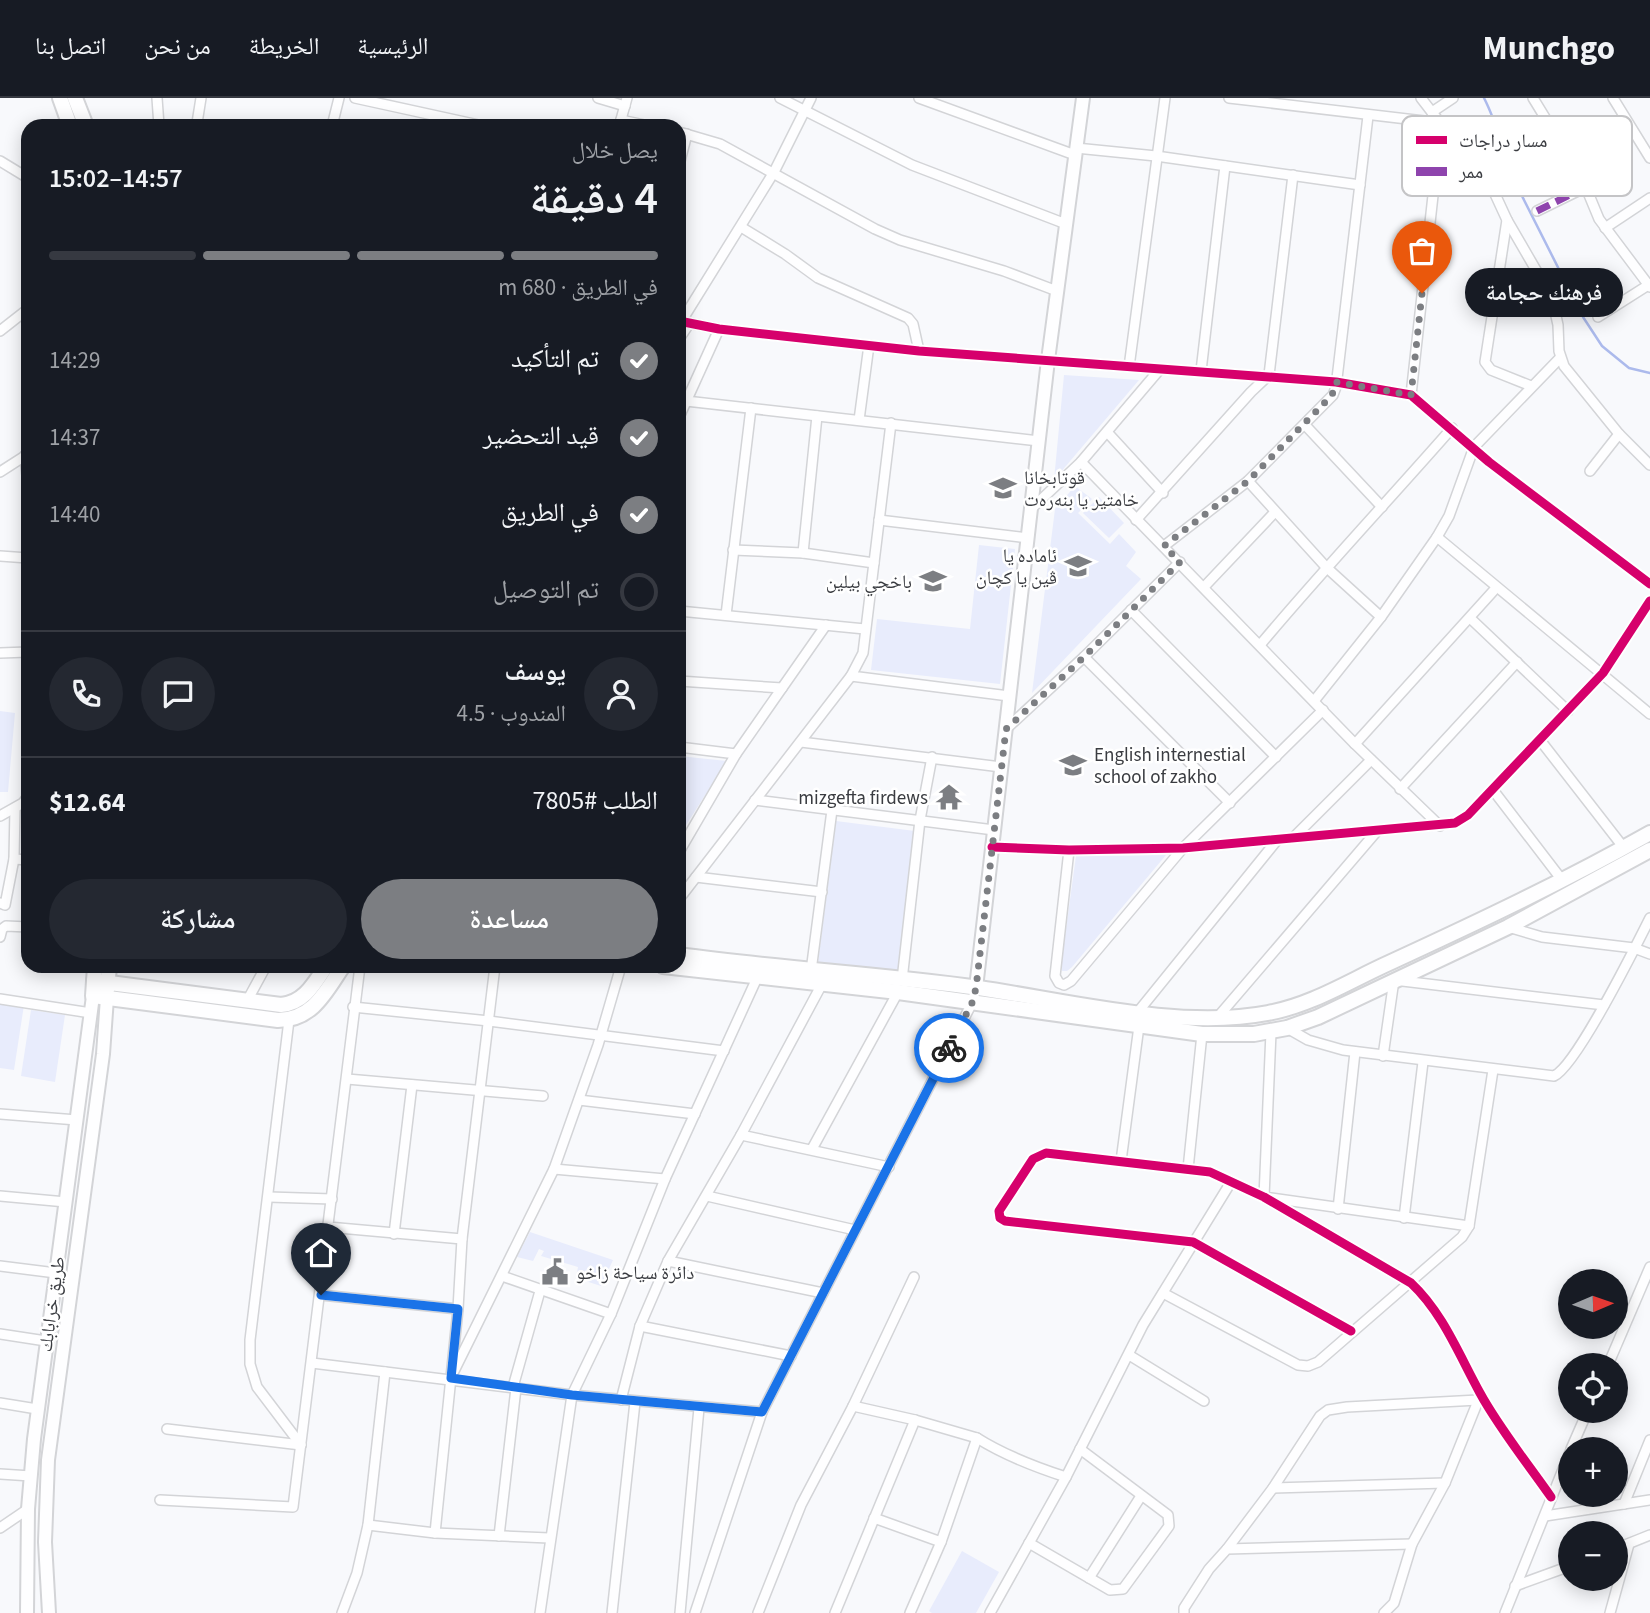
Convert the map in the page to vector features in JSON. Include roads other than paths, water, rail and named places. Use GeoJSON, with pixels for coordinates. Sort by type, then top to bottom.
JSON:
{"type":"FeatureCollection","features":[{"type":"Feature","properties":{"kind":"main road"},"geometry":{"type":"LineString","coordinates":[[60,98],[68,119]]}},
{"type":"Feature","properties":{"kind":"main road"},"geometry":{"type":"LineString","coordinates":[[75,98],[83,119]]}},
{"type":"Feature","properties":{"kind":"main road"},"geometry":{"type":"LineString","coordinates":[[974,995],[1048,360],[1083,98]]}},
{"type":"Feature","properties":{"kind":"main road"},"geometry":{"type":"LineString","coordinates":[[1138,1019],[1217,1018],[1271,1013],[1311,1001],[1533,895],[1650,833]]}},
{"type":"Feature","properties":{"kind":"main road"},"geometry":{"type":"LineString","coordinates":[[686,957],[811,971],[1138,1019],[1202,1034],[1271,1032],[1318,1017],[1508,927],[1650,850]]}},
{"type":"Feature","properties":{"kind":"main road"},"geometry":{"type":"LineString","coordinates":[[1533,895],[1543,908]]}},
{"type":"Feature","properties":{"kind":"main road"},"geometry":{"type":"LineString","coordinates":[[686,969],[822,984],[900,986]]}},
{"type":"Feature","properties":{"kind":"main road"},"geometry":{"type":"LineString","coordinates":[[49,1613],[45,1542],[48,1460],[103,1054],[100,990],[96,973]]}},
{"type":"Feature","properties":{"kind":"main road"},"geometry":{"type":"LineString","coordinates":[[100,990],[106,973]]}},
{"type":"Feature","properties":{"kind":"main road"},"geometry":{"type":"LineString","coordinates":[[100,990],[281,1005],[293,1003],[308,992],[321,973]]}},
{"type":"Feature","properties":{"kind":"main road"},"geometry":{"type":"LineString","coordinates":[[100,990],[289,1020],[305,1014],[316,1005],[339,973]]}},
{"type":"Feature","properties":{"kind":"main road","name":"طريق خرابابك"},"geometry":{"type":"LineString","coordinates":[[27,1613],[28,1509],[37,1409],[91,1013],[100,990]]}},
{"type":"Feature","properties":{"kind":"street"},"geometry":{"type":"LineString","coordinates":[[156,98],[158,119]]}},
{"type":"Feature","properties":{"kind":"street"},"geometry":{"type":"LineString","coordinates":[[198,119],[201,98]]}},
{"type":"Feature","properties":{"kind":"street"},"geometry":{"type":"LineString","coordinates":[[334,119],[339,98]]}},
{"type":"Feature","properties":{"kind":"street"},"geometry":{"type":"LineString","coordinates":[[355,98],[451,119]]}},
{"type":"Feature","properties":{"kind":"street"},"geometry":{"type":"LineString","coordinates":[[598,98],[626,102],[621,119]]}},
{"type":"Feature","properties":{"kind":"street"},"geometry":{"type":"LineString","coordinates":[[780,98],[912,165],[1066,223]]}},
{"type":"Feature","properties":{"kind":"street"},"geometry":{"type":"LineString","coordinates":[[686,317],[774,172],[811,98]]}},
{"type":"Feature","properties":{"kind":"street"},"geometry":{"type":"LineString","coordinates":[[919,98],[1075,151],[1156,156],[1360,184]]}},
{"type":"Feature","properties":{"kind":"street"},"geometry":{"type":"LineString","coordinates":[[1129,367],[1165,98]]}},
{"type":"Feature","properties":{"kind":"street"},"geometry":{"type":"LineString","coordinates":[[1229,98],[1272,101],[1402,119]]}},
{"type":"Feature","properties":{"kind":"street"},"geometry":{"type":"LineString","coordinates":[[1421,98],[1435,116]]}},
{"type":"Feature","properties":{"kind":"street"},"geometry":{"type":"LineString","coordinates":[[1432,112],[1453,98]]}},
{"type":"Feature","properties":{"kind":"street"},"geometry":{"type":"LineString","coordinates":[[1533,98],[1544,116]]}},
{"type":"Feature","properties":{"kind":"street"},"geometry":{"type":"LineString","coordinates":[[1613,98],[1624,116]]}},
{"type":"Feature","properties":{"kind":"street"},"geometry":{"type":"LineString","coordinates":[[1164,546],[1248,481],[1306,425],[1332,395],[1336,382],[1368,116]]}},
{"type":"Feature","properties":{"kind":"street"},"geometry":{"type":"LineString","coordinates":[[1632,129],[1650,158]]}},
{"type":"Feature","properties":{"kind":"street"},"geometry":{"type":"LineString","coordinates":[[686,134],[720,144],[900,240],[1004,271],[1057,291]]}},
{"type":"Feature","properties":{"kind":"street"},"geometry":{"type":"LineString","coordinates":[[0,161],[21,174]]}},
{"type":"Feature","properties":{"kind":"street"},"geometry":{"type":"LineString","coordinates":[[1201,371],[1225,166]]}},
{"type":"Feature","properties":{"kind":"street"},"geometry":{"type":"LineString","coordinates":[[1136,520],[1269,375],[1293,175]]}},
{"type":"Feature","properties":{"kind":"street"},"geometry":{"type":"LineString","coordinates":[[1411,395],[1431,196]]}},
{"type":"Feature","properties":{"kind":"street"},"geometry":{"type":"LineString","coordinates":[[1496,196],[1547,289],[1558,324],[1560,358],[1619,433],[1650,465]]}},
{"type":"Feature","properties":{"kind":"street"},"geometry":{"type":"LineString","coordinates":[[1537,211],[1568,196]]}},
{"type":"Feature","properties":{"kind":"street"},"geometry":{"type":"LineString","coordinates":[[1589,196],[1605,228],[1649,286],[1598,317]]}},
{"type":"Feature","properties":{"kind":"street"},"geometry":{"type":"LineString","coordinates":[[1605,228],[1650,198]]}},
{"type":"Feature","properties":{"kind":"street"},"geometry":{"type":"LineString","coordinates":[[1507,220],[1485,362],[1491,370],[1531,386]]}},
{"type":"Feature","properties":{"kind":"street"},"geometry":{"type":"LineString","coordinates":[[741,227],[818,278],[908,318],[913,324],[919,351]]}},
{"type":"Feature","properties":{"kind":"street"},"geometry":{"type":"LineString","coordinates":[[0,331],[21,314]]}},
{"type":"Feature","properties":{"kind":"street"},"geometry":{"type":"LineString","coordinates":[[686,323],[719,330],[919,351],[1269,375],[1336,382],[1411,395],[1489,462],[1650,584]]}},
{"type":"Feature","properties":{"kind":"street"},"geometry":{"type":"LineString","coordinates":[[719,330],[686,401],[1039,441]]}},
{"type":"Feature","properties":{"kind":"street"},"geometry":{"type":"LineString","coordinates":[[859,420],[869,345]]}},
{"type":"Feature","properties":{"kind":"street"},"geometry":{"type":"LineString","coordinates":[[1314,701],[1381,617],[1437,537],[1449,516],[1474,447],[1560,358]]}},
{"type":"Feature","properties":{"kind":"street"},"geometry":{"type":"LineString","coordinates":[[1031,509],[1081,462],[1160,369]]}},
{"type":"Feature","properties":{"kind":"street"},"geometry":{"type":"LineString","coordinates":[[726,615],[751,408]]}},
{"type":"Feature","properties":{"kind":"street"},"geometry":{"type":"LineString","coordinates":[[803,553],[817,416]]}},
{"type":"Feature","properties":{"kind":"street"},"geometry":{"type":"LineString","coordinates":[[686,890],[801,743],[851,676],[863,653],[891,423]]}},
{"type":"Feature","properties":{"kind":"street"},"geometry":{"type":"LineString","coordinates":[[1306,425],[1382,508]]}},
{"type":"Feature","properties":{"kind":"street"},"geometry":{"type":"LineString","coordinates":[[1260,645],[1326,567],[1452,428]]}},
{"type":"Feature","properties":{"kind":"street"},"geometry":{"type":"LineString","coordinates":[[1107,432],[1163,493]]}},
{"type":"Feature","properties":{"kind":"street"},"geometry":{"type":"LineString","coordinates":[[1590,471],[1619,433]]}},
{"type":"Feature","properties":{"kind":"street"},"geometry":{"type":"LineString","coordinates":[[0,472],[21,459]]}},
{"type":"Feature","properties":{"kind":"street"},"geometry":{"type":"LineString","coordinates":[[1081,462],[1355,744],[1440,826]]}},
{"type":"Feature","properties":{"kind":"street"},"geometry":{"type":"LineString","coordinates":[[1248,481],[1326,567],[1381,617]]}},
{"type":"Feature","properties":{"kind":"street"},"geometry":{"type":"LineString","coordinates":[[1204,587],[1275,512]]}},
{"type":"Feature","properties":{"kind":"street"},"geometry":{"type":"LineString","coordinates":[[880,520],[1028,538]]}},
{"type":"Feature","properties":{"kind":"street"},"geometry":{"type":"LineString","coordinates":[[1437,537],[1650,714]]}},
{"type":"Feature","properties":{"kind":"street"},"geometry":{"type":"LineString","coordinates":[[733,550],[803,553],[874,563]]}},
{"type":"Feature","properties":{"kind":"street"},"geometry":{"type":"LineString","coordinates":[[0,556],[21,558]]}},
{"type":"Feature","properties":{"kind":"street"},"geometry":{"type":"LineString","coordinates":[[1006,729],[1180,562]]}},
{"type":"Feature","properties":{"kind":"street"},"geometry":{"type":"LineString","coordinates":[[1355,744],[1496,588]]}},
{"type":"Feature","properties":{"kind":"street"},"geometry":{"type":"LineString","coordinates":[[992,847],[1069,850],[1183,848],[1455,823],[1468,816],[1603,673],[1650,601]]}},
{"type":"Feature","properties":{"kind":"street"},"geometry":{"type":"LineString","coordinates":[[1131,610],[1276,757]]}},
{"type":"Feature","properties":{"kind":"street"},"geometry":{"type":"LineString","coordinates":[[686,612],[865,629]]}},
{"type":"Feature","properties":{"kind":"street"},"geometry":{"type":"LineString","coordinates":[[1470,618],[1568,711]]}},
{"type":"Feature","properties":{"kind":"street"},"geometry":{"type":"LineString","coordinates":[[686,840],[736,754],[826,625]]}},
{"type":"Feature","properties":{"kind":"street"},"geometry":{"type":"LineString","coordinates":[[0,653],[21,652]]}},
{"type":"Feature","properties":{"kind":"street"},"geometry":{"type":"LineString","coordinates":[[1084,657],[1230,803]]}},
{"type":"Feature","properties":{"kind":"street"},"geometry":{"type":"LineString","coordinates":[[1400,789],[1517,662]]}},
{"type":"Feature","properties":{"kind":"street"},"geometry":{"type":"LineString","coordinates":[[851,676],[1010,696]]}},
{"type":"Feature","properties":{"kind":"street"},"geometry":{"type":"LineString","coordinates":[[686,681],[782,688]]}},
{"type":"Feature","properties":{"kind":"street"},"geometry":{"type":"LineString","coordinates":[[1069,850],[1055,976],[1057,981],[1064,985],[1071,981],[1183,848],[1323,710]]}},
{"type":"Feature","properties":{"kind":"street"},"geometry":{"type":"LineString","coordinates":[[1540,740],[1624,848]]}},
{"type":"Feature","properties":{"kind":"street"},"geometry":{"type":"LineString","coordinates":[[801,743],[1001,767]]}},
{"type":"Feature","properties":{"kind":"street"},"geometry":{"type":"LineString","coordinates":[[686,748],[736,754]]}},
{"type":"Feature","properties":{"kind":"street"},"geometry":{"type":"LineString","coordinates":[[812,1149],[900,986],[920,820],[932,757]]}},
{"type":"Feature","properties":{"kind":"street"},"geometry":{"type":"LineString","coordinates":[[1292,838],[1371,760]]}},
{"type":"Feature","properties":{"kind":"street"},"geometry":{"type":"LineString","coordinates":[[1493,790],[1562,880]]}},
{"type":"Feature","properties":{"kind":"street"},"geometry":{"type":"LineString","coordinates":[[755,800],[994,830]]}},
{"type":"Feature","properties":{"kind":"street"},"geometry":{"type":"LineString","coordinates":[[0,816],[21,802]]}},
{"type":"Feature","properties":{"kind":"street"},"geometry":{"type":"LineString","coordinates":[[0,903],[5,905],[14,859],[15,808]]}},
{"type":"Feature","properties":{"kind":"street"},"geometry":{"type":"LineString","coordinates":[[811,971],[832,810]]}},
{"type":"Feature","properties":{"kind":"street"},"geometry":{"type":"LineString","coordinates":[[1217,1018],[1377,831]]}},
{"type":"Feature","properties":{"kind":"street"},"geometry":{"type":"LineString","coordinates":[[1121,1161],[1138,1019],[1278,839]]}},
{"type":"Feature","properties":{"kind":"street"},"geometry":{"type":"LineString","coordinates":[[14,859],[21,860]]}},
{"type":"Feature","properties":{"kind":"street"},"geometry":{"type":"LineString","coordinates":[[696,877],[822,892]]}},
{"type":"Feature","properties":{"kind":"street"},"geometry":{"type":"LineString","coordinates":[[1287,1028],[1320,1045],[1355,1052],[1547,1076],[1557,1074],[1565,1068],[1604,1005],[1650,918]]}},
{"type":"Feature","properties":{"kind":"street"},"geometry":{"type":"LineString","coordinates":[[0,937],[6,926],[21,927]]}},
{"type":"Feature","properties":{"kind":"street"},"geometry":{"type":"LineString","coordinates":[[1508,927],[1542,937],[1634,948],[1650,954]]}},
{"type":"Feature","properties":{"kind":"street"},"geometry":{"type":"LineString","coordinates":[[247,1001],[262,973]]}},
{"type":"Feature","properties":{"kind":"street"},"geometry":{"type":"LineString","coordinates":[[160,1500],[293,1507],[321,1295],[358,973]]}},
{"type":"Feature","properties":{"kind":"street"},"geometry":{"type":"LineString","coordinates":[[435,1533],[458,1309],[462,1239],[494,973]]}},
{"type":"Feature","properties":{"kind":"street"},"geometry":{"type":"LineString","coordinates":[[451,1378],[554,1169],[600,1037],[619,973]]}},
{"type":"Feature","properties":{"kind":"street"},"geometry":{"type":"LineString","coordinates":[[540,1613],[572,1395],[611,1314],[665,1179],[757,978]]}},
{"type":"Feature","properties":{"kind":"street"},"geometry":{"type":"LineString","coordinates":[[1383,1056],[1394,980],[1604,1005]]}},
{"type":"Feature","properties":{"kind":"street"},"geometry":{"type":"LineString","coordinates":[[621,1400],[640,1326],[668,1261],[741,1135],[822,984]]}},
{"type":"Feature","properties":{"kind":"street"},"geometry":{"type":"LineString","coordinates":[[695,1613],[762,1412],[889,1167],[974,995]]}},
{"type":"Feature","properties":{"kind":"street"},"geometry":{"type":"LineString","coordinates":[[0,999],[91,1013]]}},
{"type":"Feature","properties":{"kind":"street"},"geometry":{"type":"LineString","coordinates":[[353,1007],[489,1021],[724,1051]]}},
{"type":"Feature","properties":{"kind":"street"},"geometry":{"type":"LineString","coordinates":[[289,1020],[250,1340],[250,1364],[257,1387],[301,1445]]}},
{"type":"Feature","properties":{"kind":"street"},"geometry":{"type":"LineString","coordinates":[[1264,1197],[1271,1032]]}},
{"type":"Feature","properties":{"kind":"street"},"geometry":{"type":"LineString","coordinates":[[1188,1169],[1202,1034]]}},
{"type":"Feature","properties":{"kind":"street"},"geometry":{"type":"LineString","coordinates":[[1338,1209],[1355,1052]]}},
{"type":"Feature","properties":{"kind":"street"},"geometry":{"type":"LineString","coordinates":[[1404,1218],[1423,1062]]}},
{"type":"Feature","properties":{"kind":"street"},"geometry":{"type":"LineString","coordinates":[[1163,1293],[1303,1366],[1318,1362],[1351,1331],[1411,1283],[1462,1237],[1469,1226],[1493,1070]]}},
{"type":"Feature","properties":{"kind":"street"},"geometry":{"type":"LineString","coordinates":[[347,1079],[543,1096]]}},
{"type":"Feature","properties":{"kind":"street"},"geometry":{"type":"LineString","coordinates":[[394,1234],[412,1085]]}},
{"type":"Feature","properties":{"kind":"street"},"geometry":{"type":"LineString","coordinates":[[579,1100],[695,1114]]}},
{"type":"Feature","properties":{"kind":"street"},"geometry":{"type":"LineString","coordinates":[[0,1114],[77,1120]]}},
{"type":"Feature","properties":{"kind":"street"},"geometry":{"type":"LineString","coordinates":[[741,1135],[889,1167]]}},
{"type":"Feature","properties":{"kind":"street"},"geometry":{"type":"LineString","coordinates":[[1351,1331],[1194,1242],[1005,1222],[1000,1218],[1000,1209],[1031,1161],[1039,1154],[1046,1153],[1210,1172],[1264,1197],[1411,1283],[1424,1295],[1466,1363],[1480,1397],[1551,1497]]}},
{"type":"Feature","properties":{"kind":"street"},"geometry":{"type":"LineString","coordinates":[[554,1169],[665,1179]]}},
{"type":"Feature","properties":{"kind":"street"},"geometry":{"type":"LineString","coordinates":[[990,1613],[1066,1477],[1163,1293],[1231,1182]]}},
{"type":"Feature","properties":{"kind":"street"},"geometry":{"type":"LineString","coordinates":[[0,1195],[66,1202]]}},
{"type":"Feature","properties":{"kind":"street"},"geometry":{"type":"LineString","coordinates":[[707,1196],[855,1230]]}},
{"type":"Feature","properties":{"kind":"street"},"geometry":{"type":"LineString","coordinates":[[269,1197],[332,1199]]}},
{"type":"Feature","properties":{"kind":"street"},"geometry":{"type":"LineString","coordinates":[[1264,1197],[1469,1226]]}},
{"type":"Feature","properties":{"kind":"street"},"geometry":{"type":"LineString","coordinates":[[328,1227],[462,1239]]}},
{"type":"Feature","properties":{"kind":"street"},"geometry":{"type":"LineString","coordinates":[[668,1261],[823,1293]]}},
{"type":"Feature","properties":{"kind":"street"},"geometry":{"type":"LineString","coordinates":[[0,1266],[56,1273]]}},
{"type":"Feature","properties":{"kind":"street"},"geometry":{"type":"LineString","coordinates":[[1613,1353],[1650,1267]]}},
{"type":"Feature","properties":{"kind":"street"},"geometry":{"type":"LineString","coordinates":[[502,1276],[611,1314]]}},
{"type":"Feature","properties":{"kind":"street"},"geometry":{"type":"LineString","coordinates":[[758,1613],[801,1505],[853,1406],[914,1277]]}},
{"type":"Feature","properties":{"kind":"street"},"geometry":{"type":"LineString","coordinates":[[499,1536],[514,1387],[540,1291]]}},
{"type":"Feature","properties":{"kind":"street"},"geometry":{"type":"LineString","coordinates":[[321,1295],[458,1309]]}},
{"type":"Feature","properties":{"kind":"street"},"geometry":{"type":"LineString","coordinates":[[640,1326],[791,1356]]}},
{"type":"Feature","properties":{"kind":"street"},"geometry":{"type":"LineString","coordinates":[[0,1334],[46,1341]]}},
{"type":"Feature","properties":{"kind":"street"},"geometry":{"type":"LineString","coordinates":[[1129,1355],[1204,1401]]}},
{"type":"Feature","properties":{"kind":"street"},"geometry":{"type":"LineString","coordinates":[[312,1363],[635,1402],[762,1412]]}},
{"type":"Feature","properties":{"kind":"street"},"geometry":{"type":"LineString","coordinates":[[342,1613],[357,1573],[368,1525],[385,1372]]}},
{"type":"Feature","properties":{"kind":"street"},"geometry":{"type":"LineString","coordinates":[[1384,1613],[1394,1603],[1412,1545],[1445,1483],[1480,1397]]}},
{"type":"Feature","properties":{"kind":"street"},"geometry":{"type":"LineString","coordinates":[[1184,1613],[1184,1608],[1209,1569],[1273,1488],[1320,1416],[1328,1410],[1480,1397]]}},
{"type":"Feature","properties":{"kind":"street"},"geometry":{"type":"LineString","coordinates":[[612,1613],[635,1402]]}},
{"type":"Feature","properties":{"kind":"street"},"geometry":{"type":"LineString","coordinates":[[0,1403],[37,1409]]}},
{"type":"Feature","properties":{"kind":"street"},"geometry":{"type":"LineString","coordinates":[[853,1406],[977,1438],[1035,1467],[1066,1477]]}},
{"type":"Feature","properties":{"kind":"street"},"geometry":{"type":"LineString","coordinates":[[680,1613],[699,1408]]}},
{"type":"Feature","properties":{"kind":"street"},"geometry":{"type":"LineString","coordinates":[[835,1613],[915,1420]]}},
{"type":"Feature","properties":{"kind":"street"},"geometry":{"type":"LineString","coordinates":[[167,1429],[301,1445]]}},
{"type":"Feature","properties":{"kind":"street"},"geometry":{"type":"LineString","coordinates":[[910,1613],[941,1542],[977,1438]]}},
{"type":"Feature","properties":{"kind":"street"},"geometry":{"type":"LineString","coordinates":[[1628,1494],[1650,1440]]}},
{"type":"Feature","properties":{"kind":"street"},"geometry":{"type":"LineString","coordinates":[[1029,1544],[1110,1590],[1123,1589],[1169,1526],[1168,1515],[1080,1449]]}},
{"type":"Feature","properties":{"kind":"street"},"geometry":{"type":"LineString","coordinates":[[0,1474],[31,1476]]}},
{"type":"Feature","properties":{"kind":"street"},"geometry":{"type":"LineString","coordinates":[[1505,1613],[1558,1481]]}},
{"type":"Feature","properties":{"kind":"street"},"geometry":{"type":"LineString","coordinates":[[1273,1488],[1445,1483]]}},
{"type":"Feature","properties":{"kind":"street"},"geometry":{"type":"LineString","coordinates":[[1089,1578],[1141,1496]]}},
{"type":"Feature","properties":{"kind":"street"},"geometry":{"type":"LineString","coordinates":[[1628,1503],[1650,1500]]}},
{"type":"Feature","properties":{"kind":"street"},"geometry":{"type":"LineString","coordinates":[[1545,1516],[1604,1507]]}},
{"type":"Feature","properties":{"kind":"street"},"geometry":{"type":"LineString","coordinates":[[0,1528],[28,1509]]}},
{"type":"Feature","properties":{"kind":"street"},"geometry":{"type":"LineString","coordinates":[[874,1518],[941,1542]]}},
{"type":"Feature","properties":{"kind":"street"},"geometry":{"type":"LineString","coordinates":[[368,1525],[435,1533],[550,1538]]}},
{"type":"Feature","properties":{"kind":"street"},"geometry":{"type":"LineString","coordinates":[[1611,1613],[1629,1544],[1650,1535]]}},
{"type":"Feature","properties":{"kind":"street"},"geometry":{"type":"LineString","coordinates":[[1227,1549],[1412,1545]]}},
{"type":"Feature","properties":{"kind":"street"},"geometry":{"type":"LineString","coordinates":[[1515,1587],[1558,1571]]}},
{"type":"Feature","properties":{"kind":"waterway"},"geometry":{"type":"LineString","coordinates":[[1484,98],[1492,116]]}},
{"type":"Feature","properties":{"kind":"waterway"},"geometry":{"type":"LineString","coordinates":[[1522,196],[1583,317],[1602,346],[1629,368],[1650,373]]}},
{"type":"Feature","properties":{"kind":"place","name":"فرهنك حجامة"},"geometry":{"type":"Point","coordinates":[1422,293]}},
{"type":"Feature","properties":{"kind":"place","name":"قوتابخانا خامتیر یا بنەرەت"},"geometry":{"type":"Point","coordinates":[1003,488]}},
{"type":"Feature","properties":{"kind":"place","name":"ئاماده یا ڤین یا کچان"},"geometry":{"type":"Point","coordinates":[1078,566]}},
{"type":"Feature","properties":{"kind":"place","name":"باخجي بيلين"},"geometry":{"type":"Point","coordinates":[933,581]}},
{"type":"Feature","properties":{"kind":"place","name":"English internestial school of zakho"},"geometry":{"type":"Point","coordinates":[1073,765]}},
{"type":"Feature","properties":{"kind":"place","name":"mizgefta firdews"},"geometry":{"type":"Point","coordinates":[949,797]}},
{"type":"Feature","properties":{"kind":"place","name":"دائرة سياحة زاخو"},"geometry":{"type":"Point","coordinates":[555,1272]}}]}
